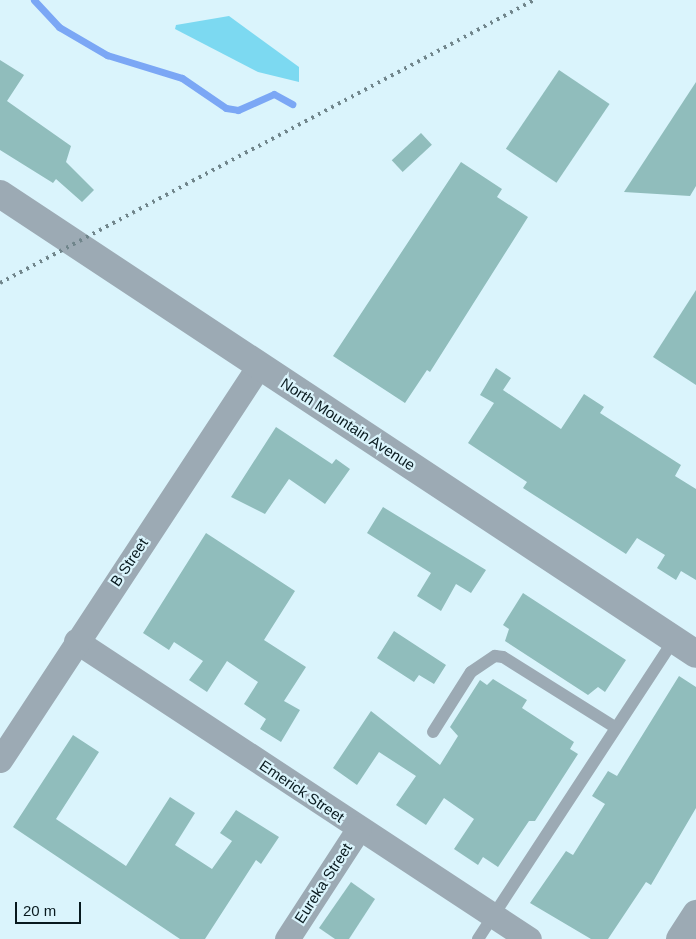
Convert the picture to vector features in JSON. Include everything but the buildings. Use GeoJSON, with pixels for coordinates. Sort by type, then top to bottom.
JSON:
{"type":"FeatureCollection","features":[{"type":"Feature","properties":{"kind":"street","name":"North Mountain Avenue"},"geometry":{"type":"LineString","coordinates":[[0,194],[696,654]]}},
{"type":"Feature","properties":{"kind":"street","name":"B Street"},"geometry":{"type":"LineString","coordinates":[[0,760],[76,641],[259,365]]}},
{"type":"Feature","properties":{"kind":"street","name":"Emerick Street"},"geometry":{"type":"LineString","coordinates":[[76,641],[529,939]]}},
{"type":"Feature","properties":{"kind":"street","name":"Eureka Street"},"geometry":{"type":"LineString","coordinates":[[287,939],[359,828]]}},
{"type":"Feature","properties":{"kind":"street"},"geometry":{"type":"LineString","coordinates":[[680,939],[696,914]]}},
{"type":"Feature","properties":{"kind":"lane"},"geometry":{"type":"LineString","coordinates":[[478,939],[674,639]]}},
{"type":"Feature","properties":{"kind":"lane"},"geometry":{"type":"LineString","coordinates":[[433,732],[471,672],[495,656],[616,728]]}},
{"type":"Feature","properties":{"kind":"shaded area"},"geometry":{"type":"Polygon","coordinates":[[[229,16],[299,67],[299,82],[258,72],[175,29],[176,25],[229,16]]]}},
{"type":"Feature","properties":{"kind":"waterway"},"geometry":{"type":"LineString","coordinates":[[34,0],[59,27],[107,55],[182,78],[226,108],[238,110],[274,94],[292,104]]}},
{"type":"Feature","properties":{"kind":"railway"},"geometry":{"type":"LineString","coordinates":[[0,283],[534,0]]}}]}
